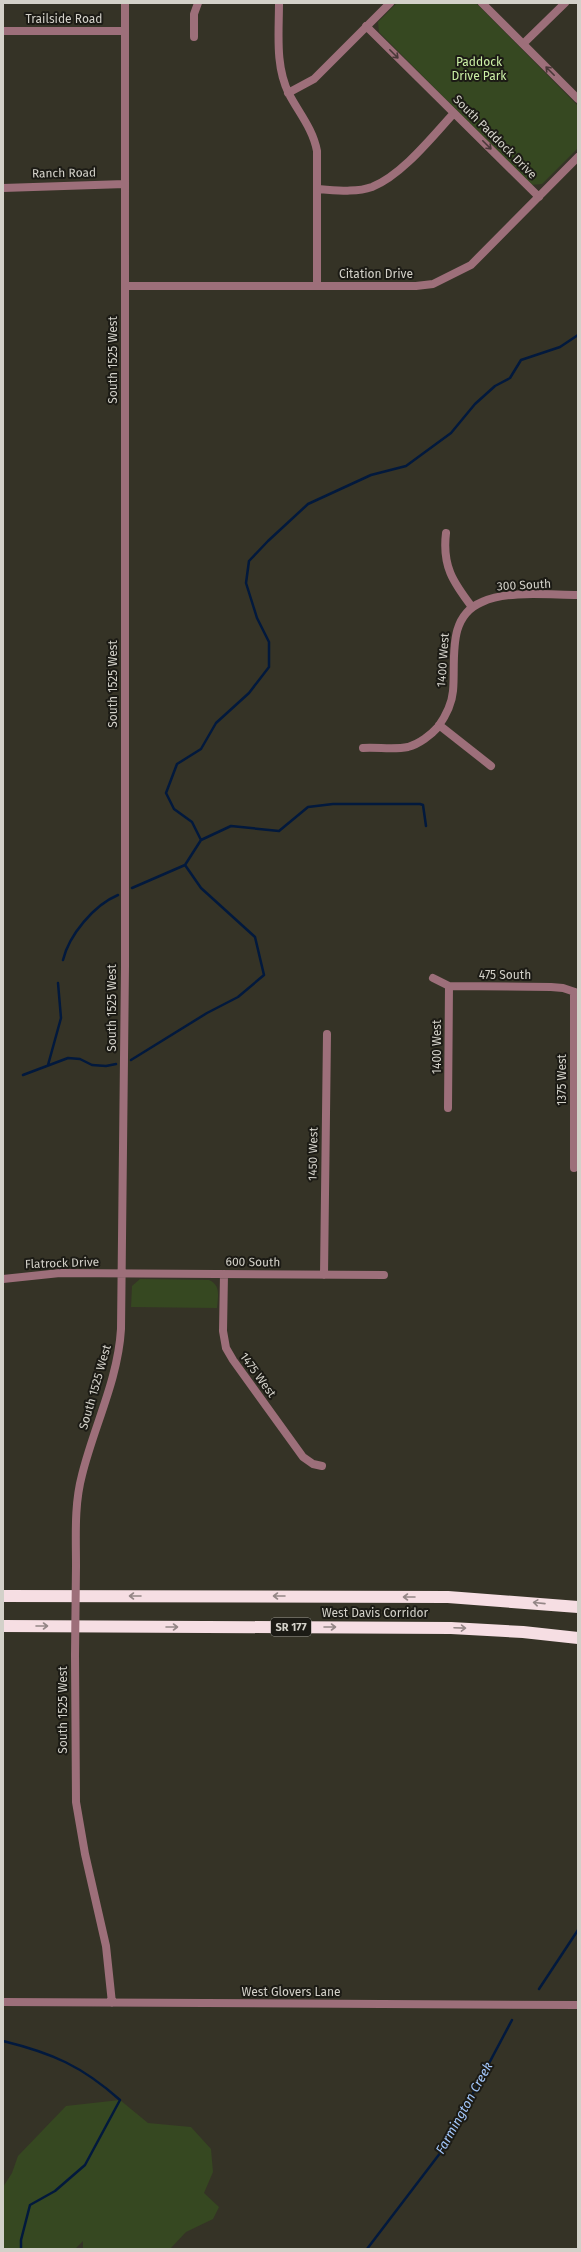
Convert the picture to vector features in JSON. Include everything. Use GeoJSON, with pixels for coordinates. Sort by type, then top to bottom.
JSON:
{"type":"FeatureCollection","features":[{"type":"Feature","properties":{"kind":"highway","name":"West Davis Corridor"},"geometry":{"type":"LineString","coordinates":[[3,1596],[448,1597],[578,1607]]}},
{"type":"Feature","properties":{"kind":"highway","name":"West Davis Corridor"},"geometry":{"type":"LineString","coordinates":[[3,1626],[451,1628],[523,1632],[578,1638]]}},
{"type":"Feature","properties":{"kind":"street","name":"South 1525 West"},"geometry":{"type":"LineString","coordinates":[[112,2003],[106,1946],[84,1848],[76,1802],[75,1655],[76,1518],[80,1484],[119,1355],[122,1329],[125,943],[125,3]]}},
{"type":"Feature","properties":{"kind":"street"},"geometry":{"type":"LineString","coordinates":[[194,37],[194,14],[198,3]]}},
{"type":"Feature","properties":{"kind":"street"},"geometry":{"type":"LineString","coordinates":[[279,3],[279,56],[282,75],[288,93],[314,137],[317,151],[317,286]]}},
{"type":"Feature","properties":{"kind":"street"},"geometry":{"type":"LineString","coordinates":[[288,93],[314,79],[390,3]]}},
{"type":"Feature","properties":{"kind":"street"},"geometry":{"type":"LineString","coordinates":[[482,3],[578,99]]}},
{"type":"Feature","properties":{"kind":"street"},"geometry":{"type":"LineString","coordinates":[[523,44],[565,3]]}},
{"type":"Feature","properties":{"kind":"street","name":"South Paddock Drive"},"geometry":{"type":"LineString","coordinates":[[366,26],[539,197]]}},
{"type":"Feature","properties":{"kind":"street","name":"Trailside Road"},"geometry":{"type":"LineString","coordinates":[[3,31],[125,31]]}},
{"type":"Feature","properties":{"kind":"street"},"geometry":{"type":"LineString","coordinates":[[317,189],[353,190],[371,187],[388,179],[454,113]]}},
{"type":"Feature","properties":{"kind":"street","name":"Citation Drive"},"geometry":{"type":"LineString","coordinates":[[125,286],[317,286],[433,284],[471,265],[578,158]]}},
{"type":"Feature","properties":{"kind":"street","name":"Ranch Road"},"geometry":{"type":"LineString","coordinates":[[3,188],[125,184]]}},
{"type":"Feature","properties":{"kind":"street"},"geometry":{"type":"LineString","coordinates":[[446,533],[444,548],[446,564],[458,589],[472,606]]}},
{"type":"Feature","properties":{"kind":"street","name":"300 South"},"geometry":{"type":"LineString","coordinates":[[472,606],[493,598],[507,596],[578,595]]}},
{"type":"Feature","properties":{"kind":"street","name":"1400 West"},"geometry":{"type":"LineString","coordinates":[[363,748],[410,747],[432,734],[439,725],[448,709],[453,692],[455,637],[458,627],[472,606]]}},
{"type":"Feature","properties":{"kind":"street"},"geometry":{"type":"LineString","coordinates":[[439,725],[490,766]]}},
{"type":"Feature","properties":{"kind":"street","name":"475 South"},"geometry":{"type":"LineString","coordinates":[[433,978],[449,986],[551,987],[563,988],[576,992]]}},
{"type":"Feature","properties":{"kind":"street","name":"1400 West"},"geometry":{"type":"LineString","coordinates":[[448,1108],[449,986]]}},
{"type":"Feature","properties":{"kind":"street","name":"1375 West"},"geometry":{"type":"LineString","coordinates":[[574,1168],[576,992]]}},
{"type":"Feature","properties":{"kind":"street","name":"1450 West"},"geometry":{"type":"LineString","coordinates":[[324,1275],[326,1034]]}},
{"type":"Feature","properties":{"kind":"street","name":"Flatrock Drive"},"geometry":{"type":"LineString","coordinates":[[3,1279],[52,1273],[122,1273]]}},
{"type":"Feature","properties":{"kind":"street","name":"600 South"},"geometry":{"type":"LineString","coordinates":[[122,1273],[384,1275]]}},
{"type":"Feature","properties":{"kind":"street","name":"1475 West"},"geometry":{"type":"LineString","coordinates":[[224,1274],[223,1331],[229,1354],[303,1457],[313,1464],[322,1466]]}},
{"type":"Feature","properties":{"kind":"street","name":"West Glovers Lane"},"geometry":{"type":"LineString","coordinates":[[3,2002],[578,2005]]}},
{"type":"Feature","properties":{"kind":"green space","name":"Paddock Drive Park"},"geometry":{"type":"Polygon","coordinates":[[[397,3],[476,3],[578,106],[578,148],[542,184],[531,185],[379,32],[378,22],[397,3]]]}},
{"type":"Feature","properties":{"kind":"green space"},"geometry":{"type":"Polygon","coordinates":[[[140,1279],[209,1280],[213,1282],[217,1288],[217,1308],[131,1307],[132,1286],[140,1279]]]}},
{"type":"Feature","properties":{"kind":"green space"},"geometry":{"type":"Polygon","coordinates":[[[120,2100],[148,2123],[191,2127],[211,2149],[213,2172],[204,2193],[219,2207],[213,2219],[186,2232],[170,2249],[83,2249],[83,2241],[75,2249],[3,2249],[3,2187],[12,2173],[18,2156],[66,2106],[120,2100]]]}},
{"type":"Feature","properties":{"kind":"waterway"},"geometry":{"type":"LineString","coordinates":[[132,888],[185,865],[201,840],[192,822],[174,809],[166,793],[177,764],[201,749],[216,723],[249,693],[269,667],[269,642],[257,618],[246,583],[249,561],[308,504],[371,475],[406,466],[451,433],[475,404],[495,386],[510,378],[521,360],[560,347],[578,335]]}},
{"type":"Feature","properties":{"kind":"waterway"},"geometry":{"type":"LineString","coordinates":[[201,840],[231,826],[279,831],[308,807],[333,804],[420,804],[423,805],[426,826]]}},
{"type":"Feature","properties":{"kind":"waterway"},"geometry":{"type":"LineString","coordinates":[[131,1060],[207,1013],[238,997],[264,975],[255,937],[201,888],[185,865]]}},
{"type":"Feature","properties":{"kind":"waterway"},"geometry":{"type":"LineString","coordinates":[[63,960],[66,950],[84,922],[100,906],[118,895]]}},
{"type":"Feature","properties":{"kind":"waterway"},"geometry":{"type":"LineString","coordinates":[[48,1065],[61,1018],[58,983]]}},
{"type":"Feature","properties":{"kind":"waterway"},"geometry":{"type":"LineString","coordinates":[[23,1075],[68,1058],[80,1059],[92,1065],[106,1066],[116,1064]]}},
{"type":"Feature","properties":{"kind":"waterway","name":"Farmington Creek"},"geometry":{"type":"LineString","coordinates":[[539,1989],[578,1930]]}},
{"type":"Feature","properties":{"kind":"waterway","name":"Farmington Creek"},"geometry":{"type":"LineString","coordinates":[[367,2249],[444,2148],[512,2020]]}},
{"type":"Feature","properties":{"kind":"waterway"},"geometry":{"type":"LineString","coordinates":[[3,2041],[37,2050],[66,2062],[93,2078],[120,2100],[85,2165],[55,2191],[30,2205],[21,2240],[21,2249]]}}]}
